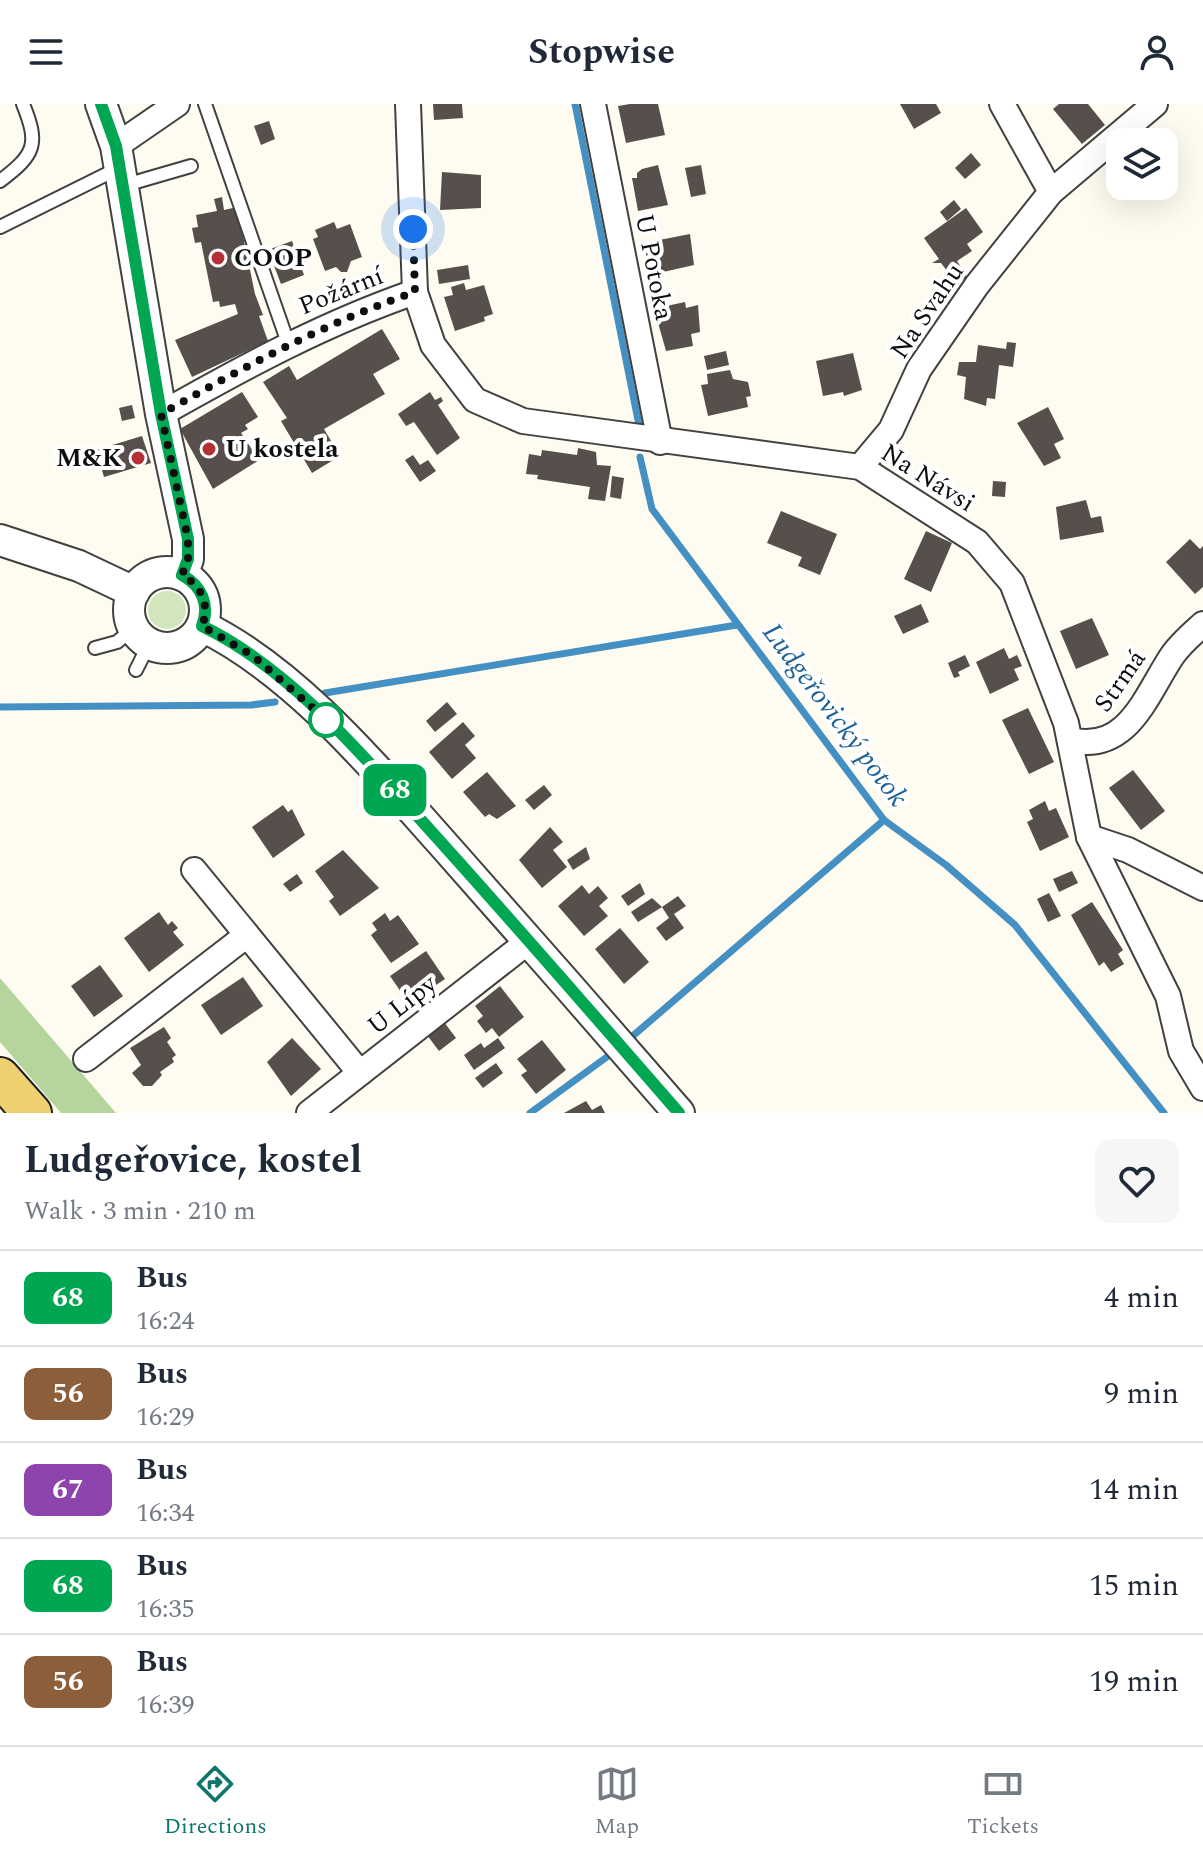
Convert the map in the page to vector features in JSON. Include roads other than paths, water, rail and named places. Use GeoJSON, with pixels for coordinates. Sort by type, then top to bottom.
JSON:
{"type":"FeatureCollection","features":[{"type":"Feature","properties":{"kind":"main road"},"geometry":{"type":"LineString","coordinates":[[0,1077],[32,1113]]}},
{"type":"Feature","properties":{"kind":"street"},"geometry":{"type":"LineString","coordinates":[[101,104],[119,166],[161,414],[188,539],[188,559],[182,575]]}},
{"type":"Feature","properties":{"kind":"street"},"geometry":{"type":"LineString","coordinates":[[119,166],[177,104]]}},
{"type":"Feature","properties":{"kind":"street","name":"Na Návsi"},"geometry":{"type":"LineString","coordinates":[[408,104],[415,292],[433,345],[475,400],[523,421],[860,467],[977,542],[1012,583],[1070,740],[1089,837],[1168,996],[1181,1051],[1203,1088]]}},
{"type":"Feature","properties":{"kind":"street","name":"U Potoka"},"geometry":{"type":"LineString","coordinates":[[593,104],[660,442]]}},
{"type":"Feature","properties":{"kind":"street"},"geometry":{"type":"LineString","coordinates":[[1002,104],[1051,192]]}},
{"type":"Feature","properties":{"kind":"street","name":"Na Svahu"},"geometry":{"type":"LineString","coordinates":[[860,467],[891,430],[919,369],[968,297],[1051,192],[1155,104]]}},
{"type":"Feature","properties":{"kind":"street","name":"Požární"},"geometry":{"type":"LineString","coordinates":[[161,414],[288,343],[350,314],[415,292]]}},
{"type":"Feature","properties":{"kind":"street"},"geometry":{"type":"LineString","coordinates":[[0,540],[79,566],[134,592]]}},
{"type":"Feature","properties":{"kind":"street"},"geometry":{"type":"LineString","coordinates":[[158,573],[182,575],[201,593],[205,609],[202,626],[182,645],[144,637],[129,610],[134,592],[144,580],[158,573]]}},
{"type":"Feature","properties":{"kind":"street","name":"Strmá"},"geometry":{"type":"LineString","coordinates":[[1070,740],[1086,744],[1104,740],[1128,727],[1173,654],[1203,624]]}},
{"type":"Feature","properties":{"kind":"street"},"geometry":{"type":"LineString","coordinates":[[202,626],[252,655],[330,723],[529,941],[679,1113]]}},
{"type":"Feature","properties":{"kind":"street"},"geometry":{"type":"LineString","coordinates":[[1089,837],[1128,850],[1203,888]]}},
{"type":"Feature","properties":{"kind":"street"},"geometry":{"type":"LineString","coordinates":[[194,870],[360,1073]]}},
{"type":"Feature","properties":{"kind":"street"},"geometry":{"type":"LineString","coordinates":[[86,1059],[247,935]]}},
{"type":"Feature","properties":{"kind":"street","name":"U Lípy"},"geometry":{"type":"LineString","coordinates":[[309,1113],[529,941]]}},
{"type":"Feature","properties":{"kind":"lane"},"geometry":{"type":"LineString","coordinates":[[0,181],[29,152],[35,134],[23,104]]}},
{"type":"Feature","properties":{"kind":"lane","name":"Požární"},"geometry":{"type":"LineString","coordinates":[[205,104],[288,343]]}},
{"type":"Feature","properties":{"kind":"lane"},"geometry":{"type":"LineString","coordinates":[[0,227],[119,166],[191,166]]}},
{"type":"Feature","properties":{"kind":"lane"},"geometry":{"type":"LineString","coordinates":[[95,648],[144,637],[136,670]]}},
{"type":"Feature","properties":{"kind":"waterway","name":"Ludgeřovický potok"},"geometry":{"type":"LineString","coordinates":[[575,104],[639,425]]}},
{"type":"Feature","properties":{"kind":"waterway","name":"Ludgeřovický potok"},"geometry":{"type":"LineString","coordinates":[[640,457],[652,509],[884,820],[946,865],[1015,925],[1164,1113]]}},
{"type":"Feature","properties":{"kind":"waterway"},"geometry":{"type":"LineString","coordinates":[[325,693],[737,625]]}},
{"type":"Feature","properties":{"kind":"waterway"},"geometry":{"type":"LineString","coordinates":[[0,707],[251,705],[275,702]]}},
{"type":"Feature","properties":{"kind":"waterway"},"geometry":{"type":"LineString","coordinates":[[628,1040],[884,820]]}},
{"type":"Feature","properties":{"kind":"waterway"},"geometry":{"type":"LineString","coordinates":[[530,1113],[615,1051]]}},
{"type":"Feature","properties":{"kind":"place","name":"COOP"},"geometry":{"type":"Point","coordinates":[218,258]}},
{"type":"Feature","properties":{"kind":"place","name":"U kostela"},"geometry":{"type":"Point","coordinates":[209,449]}},
{"type":"Feature","properties":{"kind":"place","name":"M&K"},"geometry":{"type":"Point","coordinates":[138,458]}}]}
